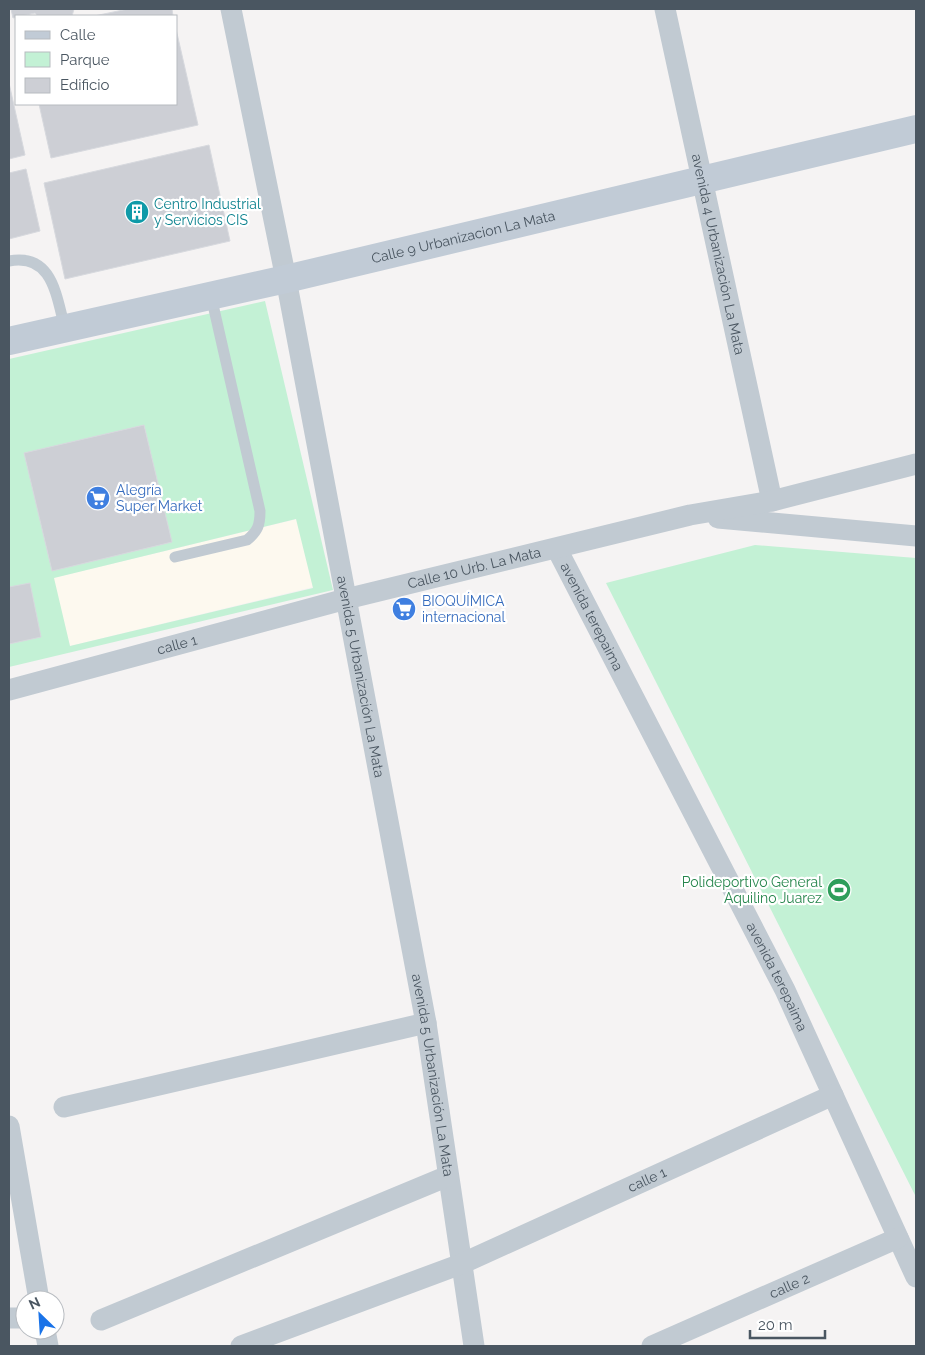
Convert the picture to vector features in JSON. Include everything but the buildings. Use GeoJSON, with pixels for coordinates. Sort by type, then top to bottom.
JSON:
{"type":"FeatureCollection","features":[{"type":"Feature","properties":{"kind":"street","name":"avenida 5 Urbanización La Mata"},"geometry":{"type":"LineString","coordinates":[[231,9],[286,279],[426,1023],[474,1346]]}},
{"type":"Feature","properties":{"kind":"street","name":"avenida 4 Urbanización La Mata"},"geometry":{"type":"LineString","coordinates":[[665,9],[704,180],[772,501]]}},
{"type":"Feature","properties":{"kind":"street","name":"Calle 9 Urbanizacion La Mata"},"geometry":{"type":"LineString","coordinates":[[9,341],[210,294],[286,279],[916,129]]}},
{"type":"Feature","properties":{"kind":"street","name":"Calle 10 Urb. La Mata"},"geometry":{"type":"LineString","coordinates":[[346,599],[690,516],[772,501],[916,464]]}},
{"type":"Feature","properties":{"kind":"street","name":"Calle 10 Urb. La Mata"},"geometry":{"type":"LineString","coordinates":[[690,516],[916,536]]}},
{"type":"Feature","properties":{"kind":"street","name":"avenida terepaima"},"geometry":{"type":"LineString","coordinates":[[557,549],[785,990],[916,1277]]}},
{"type":"Feature","properties":{"kind":"street","name":"calle 1"},"geometry":{"type":"LineString","coordinates":[[9,690],[346,599]]}},
{"type":"Feature","properties":{"kind":"street"},"geometry":{"type":"LineString","coordinates":[[64,1107],[426,1023]]}},
{"type":"Feature","properties":{"kind":"street","name":"calle 1"},"geometry":{"type":"LineString","coordinates":[[241,1346],[274,1340],[461,1264],[833,1095]]}},
{"type":"Feature","properties":{"kind":"street"},"geometry":{"type":"LineString","coordinates":[[10,1135],[38,1290]]}},
{"type":"Feature","properties":{"kind":"street"},"geometry":{"type":"LineString","coordinates":[[101,1320],[448,1176]]}},
{"type":"Feature","properties":{"kind":"street","name":"calle 2"},"geometry":{"type":"LineString","coordinates":[[652,1346],[898,1238]]}},
{"type":"Feature","properties":{"kind":"lane"},"geometry":{"type":"LineString","coordinates":[[9,261],[18,259],[34,262],[47,272],[65,328]]}},
{"type":"Feature","properties":{"kind":"lane"},"geometry":{"type":"LineString","coordinates":[[175,556],[247,540],[257,532],[260,522],[260,511],[210,294]]}},
{"type":"Feature","properties":{"kind":"shaded area"},"geometry":{"type":"Polygon","coordinates":[[[297,519],[313,587],[70,646],[53,578],[297,519]]]}},
{"type":"Feature","properties":{"kind":"green space"},"geometry":{"type":"Polygon","coordinates":[[[265,301],[333,590],[9,667],[9,359],[265,301]],[[144,425],[25,453],[52,570],[171,542],[144,425]],[[296,519],[54,578],[70,646],[313,588],[296,519]]]}},
{"type":"Feature","properties":{"kind":"green space","name":"Polideportivo General Aquilino Juarez"},"geometry":{"type":"Polygon","coordinates":[[[755,545],[916,558],[916,1197],[606,583],[755,545]]]}},
{"type":"Feature","properties":{"kind":"place","name":"Centro Industrial y Servicios CIS"},"geometry":{"type":"Point","coordinates":[137,212]}},
{"type":"Feature","properties":{"kind":"place","name":"Alegría Super Market"},"geometry":{"type":"Point","coordinates":[98,498]}},
{"type":"Feature","properties":{"kind":"place","name":"BIOQUÍMICA internacional"},"geometry":{"type":"Point","coordinates":[404,609]}},
{"type":"Feature","properties":{"kind":"place","name":"Polideportivo General Aquilino Juarez"},"geometry":{"type":"Point","coordinates":[839,890]}}]}
